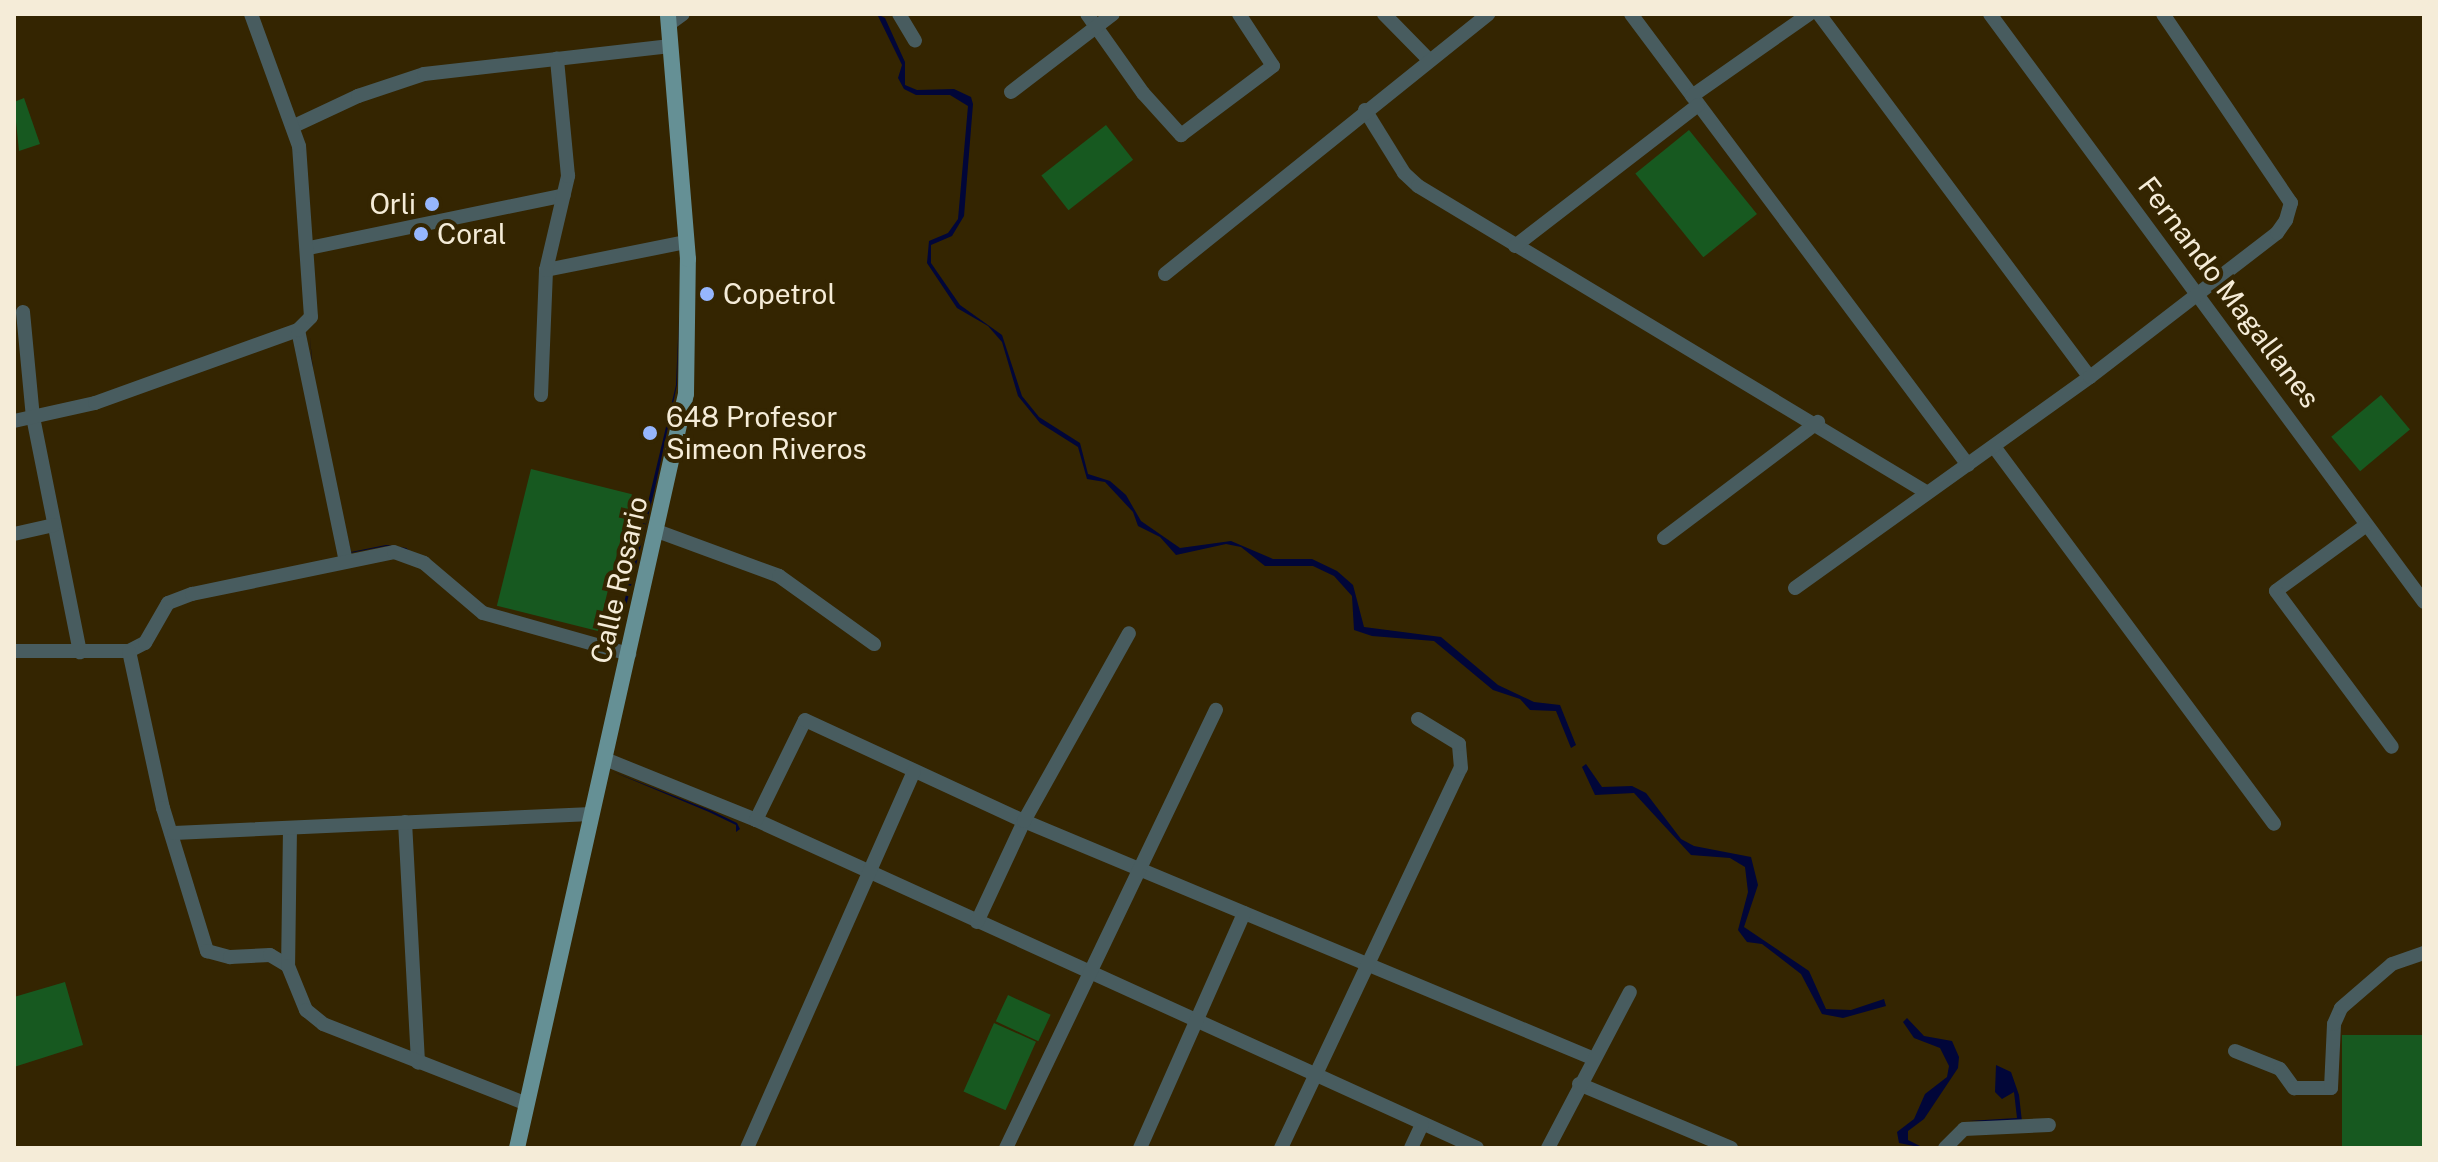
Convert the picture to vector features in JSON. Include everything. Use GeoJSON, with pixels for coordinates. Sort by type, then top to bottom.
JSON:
{"type":"FeatureCollection","features":[{"type":"Feature","properties":{"kind":"main road","name":"Calle Rosario"},"geometry":{"type":"LineString","coordinates":[[517,1148],[686,394],[690,324],[670,46],[673,17]]}},
{"type":"Feature","properties":{"kind":"street"},"geometry":{"type":"LineString","coordinates":[[14,421],[95,403],[298,330],[313,310],[294,126],[251,14]]}},
{"type":"Feature","properties":{"kind":"street"},"geometry":{"type":"LineString","coordinates":[[899,14],[915,41]]}},
{"type":"Feature","properties":{"kind":"street"},"geometry":{"type":"LineString","coordinates":[[1087,14],[1174,130],[1188,135],[1273,66],[1239,14]]}},
{"type":"Feature","properties":{"kind":"street"},"geometry":{"type":"LineString","coordinates":[[1011,92],[1113,14]]}},
{"type":"Feature","properties":{"kind":"street"},"geometry":{"type":"LineString","coordinates":[[1384,14],[1429,60]]}},
{"type":"Feature","properties":{"kind":"street"},"geometry":{"type":"LineString","coordinates":[[1165,274],[1488,14]]}},
{"type":"Feature","properties":{"kind":"street"},"geometry":{"type":"LineString","coordinates":[[1631,14],[1968,465]]}},
{"type":"Feature","properties":{"kind":"street"},"geometry":{"type":"LineString","coordinates":[[1515,246],[1695,100],[1809,14]]}},
{"type":"Feature","properties":{"kind":"street"},"geometry":{"type":"LineString","coordinates":[[1819,14],[2090,377]]}},
{"type":"Feature","properties":{"kind":"street","name":"Fernando Magallanes"},"geometry":{"type":"LineString","coordinates":[[1990,14],[2424,602]]}},
{"type":"Feature","properties":{"kind":"street"},"geometry":{"type":"LineString","coordinates":[[1795,588],[1926,492],[1995,448],[2277,233],[2291,203],[2163,14]]}},
{"type":"Feature","properties":{"kind":"street"},"geometry":{"type":"LineString","coordinates":[[294,126],[358,96],[424,74],[670,46]]}},
{"type":"Feature","properties":{"kind":"street"},"geometry":{"type":"LineString","coordinates":[[541,395],[546,270],[568,176],[557,59]]}},
{"type":"Feature","properties":{"kind":"street"},"geometry":{"type":"LineString","coordinates":[[1365,110],[1404,173],[1418,186],[1818,422],[1926,492]]}},
{"type":"Feature","properties":{"kind":"street"},"geometry":{"type":"LineString","coordinates":[[309,248],[564,195]]}},
{"type":"Feature","properties":{"kind":"street"},"geometry":{"type":"LineString","coordinates":[[546,270],[686,242]]}},
{"type":"Feature","properties":{"kind":"street"},"geometry":{"type":"LineString","coordinates":[[23,312],[33,417],[80,652]]}},
{"type":"Feature","properties":{"kind":"street"},"geometry":{"type":"LineString","coordinates":[[298,330],[346,561]]}},
{"type":"Feature","properties":{"kind":"street"},"geometry":{"type":"LineString","coordinates":[[1664,538],[1818,422]]}},
{"type":"Feature","properties":{"kind":"street"},"geometry":{"type":"LineString","coordinates":[[1995,448],[2274,824]]}},
{"type":"Feature","properties":{"kind":"street"},"geometry":{"type":"LineString","coordinates":[[14,534],[54,525]]}},
{"type":"Feature","properties":{"kind":"street"},"geometry":{"type":"LineString","coordinates":[[2365,526],[2276,591],[2392,747]]}},
{"type":"Feature","properties":{"kind":"street"},"geometry":{"type":"LineString","coordinates":[[657,531],[779,576],[874,644]]}},
{"type":"Feature","properties":{"kind":"street"},"geometry":{"type":"LineString","coordinates":[[14,651],[129,651],[145,643],[168,603],[380,553],[406,554],[447,580],[483,613],[629,654]]}},
{"type":"Feature","properties":{"kind":"street"},"geometry":{"type":"LineString","coordinates":[[977,922],[1024,821],[1129,633]]}},
{"type":"Feature","properties":{"kind":"street"},"geometry":{"type":"LineString","coordinates":[[129,651],[163,808],[174,833],[207,951],[230,957],[270,955],[288,966]]}},
{"type":"Feature","properties":{"kind":"street"},"geometry":{"type":"LineString","coordinates":[[1006,1148],[1138,866],[1216,710]]}},
{"type":"Feature","properties":{"kind":"street"},"geometry":{"type":"LineString","coordinates":[[1281,1148],[1461,768],[1459,744],[1418,719]]}},
{"type":"Feature","properties":{"kind":"street"},"geometry":{"type":"LineString","coordinates":[[756,820],[802,721],[1024,821],[1592,1058]]}},
{"type":"Feature","properties":{"kind":"street"},"geometry":{"type":"LineString","coordinates":[[605,759],[756,820],[867,874],[1197,1019],[1477,1148]]}},
{"type":"Feature","properties":{"kind":"street"},"geometry":{"type":"LineString","coordinates":[[747,1148],[805,1026],[821,972],[914,771]]}},
{"type":"Feature","properties":{"kind":"street"},"geometry":{"type":"LineString","coordinates":[[174,833],[592,814]]}},
{"type":"Feature","properties":{"kind":"street"},"geometry":{"type":"LineString","coordinates":[[405,822],[418,1063]]}},
{"type":"Feature","properties":{"kind":"street"},"geometry":{"type":"LineString","coordinates":[[290,828],[288,966],[298,999],[314,1018],[418,1063],[527,1104]]}},
{"type":"Feature","properties":{"kind":"street"},"geometry":{"type":"LineString","coordinates":[[1140,1148],[1244,913]]}},
{"type":"Feature","properties":{"kind":"street"},"geometry":{"type":"LineString","coordinates":[[2235,1051],[2280,1069],[2296,1089],[2331,1088],[2334,1024],[2341,1008],[2392,964],[2424,953]]}},
{"type":"Feature","properties":{"kind":"street"},"geometry":{"type":"LineString","coordinates":[[1548,1148],[1592,1058],[1630,992]]}},
{"type":"Feature","properties":{"kind":"street"},"geometry":{"type":"LineString","coordinates":[[1579,1084],[1731,1148]]}},
{"type":"Feature","properties":{"kind":"street"},"geometry":{"type":"LineString","coordinates":[[1411,1148],[1422,1124]]}},
{"type":"Feature","properties":{"kind":"street"},"geometry":{"type":"LineString","coordinates":[[1945,1148],[1964,1129],[2049,1125]]}},
{"type":"Feature","properties":{"kind":"green space"},"geometry":{"type":"Polygon","coordinates":[[[24,98],[40,144],[19,151],[14,102],[24,98]]]}},
{"type":"Feature","properties":{"kind":"green space"},"geometry":{"type":"Polygon","coordinates":[[[1106,125],[1133,160],[1068,210],[1041,175],[1106,125]]]}},
{"type":"Feature","properties":{"kind":"green space"},"geometry":{"type":"Polygon","coordinates":[[[1689,130],[1757,214],[1703,257],[1635,173],[1689,130]]]}},
{"type":"Feature","properties":{"kind":"green space"},"geometry":{"type":"Polygon","coordinates":[[[2381,395],[2410,429],[2360,471],[2331,437],[2381,395]]]}},
{"type":"Feature","properties":{"kind":"green space"},"geometry":{"type":"Polygon","coordinates":[[[531,469],[632,494],[598,631],[497,606],[531,469]]]}},
{"type":"Feature","properties":{"kind":"green space"},"geometry":{"type":"Polygon","coordinates":[[[65,982],[83,1045],[14,1067],[14,997],[65,982]]]}},
{"type":"Feature","properties":{"kind":"green space"},"geometry":{"type":"Polygon","coordinates":[[[1008,995],[1051,1015],[1038,1041],[996,1021],[1008,995]]]}},
{"type":"Feature","properties":{"kind":"green space"},"geometry":{"type":"Polygon","coordinates":[[[994,1023],[1036,1042],[1006,1110],[963,1092],[994,1023]]]}},
{"type":"Feature","properties":{"kind":"green space"},"geometry":{"type":"Polygon","coordinates":[[[2342,1035],[2424,1035],[2424,1148],[2342,1148],[2342,1035]]]}},
{"type":"Feature","properties":{"kind":"shaded area"},"geometry":{"type":"Polygon","coordinates":[[[877,14],[885,18],[905,62],[905,85],[917,90],[954,89],[971,97],[973,104],[964,216],[952,236],[931,245],[931,263],[960,305],[1002,335],[1022,396],[1039,417],[1080,443],[1088,474],[1110,481],[1126,495],[1141,521],[1180,548],[1231,541],[1273,559],[1312,559],[1337,571],[1353,585],[1364,627],[1441,637],[1498,685],[1534,702],[1560,705],[1576,745],[1571,748],[1556,711],[1530,710],[1520,699],[1493,690],[1434,641],[1372,636],[1354,630],[1352,596],[1334,576],[1313,566],[1265,566],[1241,547],[1226,544],[1176,555],[1160,537],[1138,526],[1133,512],[1105,482],[1087,479],[1078,447],[1040,423],[1018,396],[1002,342],[988,326],[957,308],[927,263],[929,241],[948,233],[958,219],[968,106],[950,95],[916,95],[904,89],[898,78],[902,65],[877,14]]]}},
{"type":"Feature","properties":{"kind":"shaded area"},"geometry":{"type":"Polygon","coordinates":[[[679,315],[677,385],[616,647],[486,611],[406,549],[386,546],[350,553],[314,396],[310,336],[315,396],[351,552],[386,545],[406,548],[486,610],[614,645],[676,385],[679,315]]]}},
{"type":"Feature","properties":{"kind":"shaded area"},"geometry":{"type":"Polygon","coordinates":[[[1586,764],[1602,787],[1632,786],[1646,793],[1681,839],[1694,846],[1751,857],[1758,885],[1744,927],[1809,971],[1826,1009],[1851,1010],[1884,999],[1886,1006],[1843,1018],[1822,1014],[1801,974],[1762,944],[1747,942],[1738,930],[1748,892],[1745,867],[1730,858],[1691,855],[1634,793],[1595,795],[1582,767],[1586,764]]]}},
{"type":"Feature","properties":{"kind":"shaded area"},"geometry":{"type":"Polygon","coordinates":[[[611,771],[712,811],[737,823],[740,829],[736,832],[736,825],[611,771]]]}},
{"type":"Feature","properties":{"kind":"shaded area"},"geometry":{"type":"Polygon","coordinates":[[[1907,1018],[1924,1036],[1952,1041],[1959,1057],[1958,1068],[1924,1119],[1908,1131],[1908,1140],[1924,1148],[1899,1143],[1897,1132],[1914,1119],[1925,1094],[1947,1077],[1949,1066],[1940,1048],[1914,1038],[1903,1022],[1907,1018]]]}},
{"type":"Feature","properties":{"kind":"shaded area"},"geometry":{"type":"Polygon","coordinates":[[[1996,1065],[2011,1072],[2019,1095],[2022,1122],[1968,1121],[2017,1118],[2014,1092],[2002,1099],[1995,1092],[1996,1065]]]}},
{"type":"Feature","properties":{"kind":"place","name":"Orli"},"geometry":{"type":"Point","coordinates":[432,204]}},
{"type":"Feature","properties":{"kind":"place","name":"Coral"},"geometry":{"type":"Point","coordinates":[421,234]}},
{"type":"Feature","properties":{"kind":"place","name":"Copetrol"},"geometry":{"type":"Point","coordinates":[707,294]}},
{"type":"Feature","properties":{"kind":"place","name":"648 Profesor Simeon Riveros"},"geometry":{"type":"Point","coordinates":[650,433]}}]}
